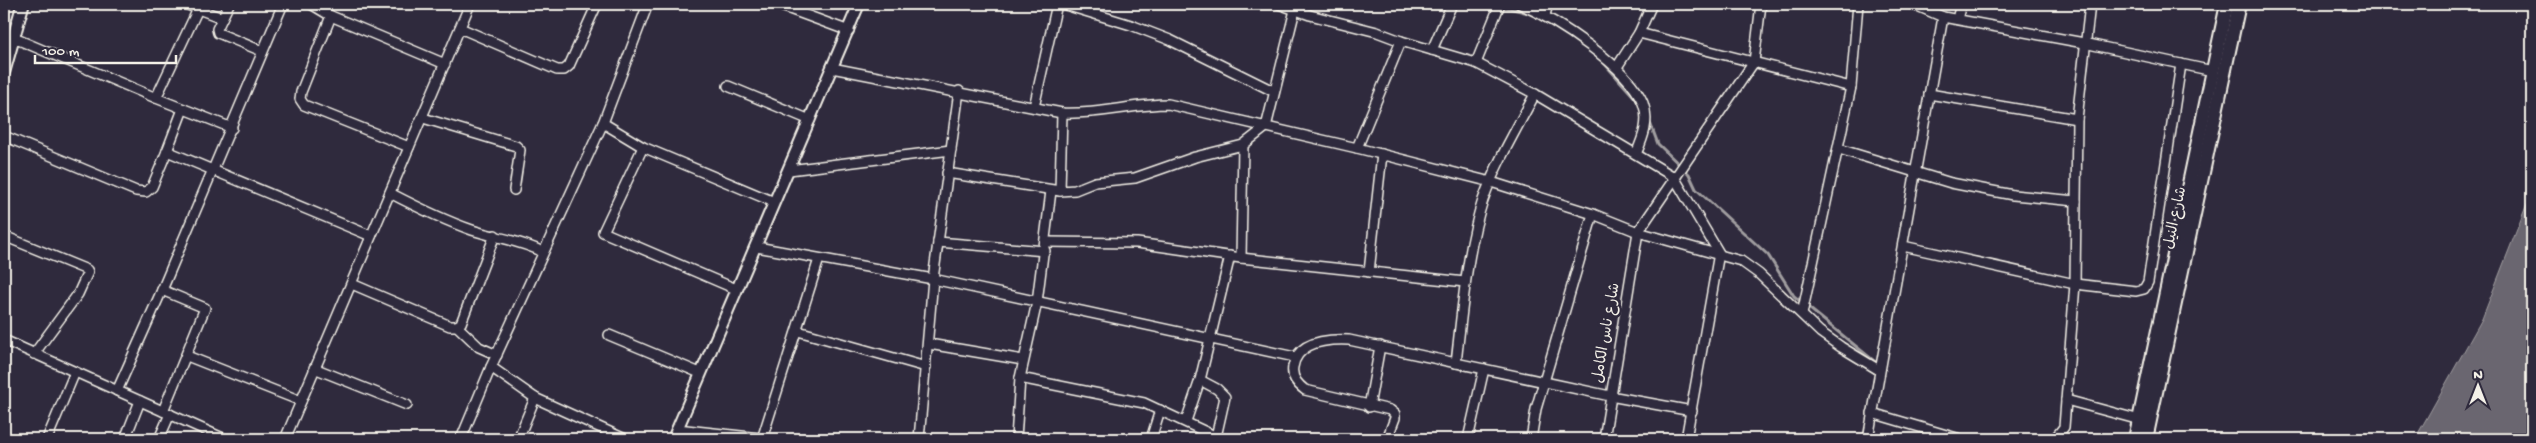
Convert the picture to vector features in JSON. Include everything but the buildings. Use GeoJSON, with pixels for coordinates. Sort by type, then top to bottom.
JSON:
{"type":"FeatureCollection","features":[{"type":"Feature","properties":{"kind":"main road"},"geometry":{"type":"LineString","coordinates":[[4,71],[23,4]]}},
{"type":"Feature","properties":{"kind":"main road","name":"شارع النيل"},"geometry":{"type":"LineString","coordinates":[[2135,439],[2227,4]]}},
{"type":"Feature","properties":{"kind":"main road","name":"شارع النيل"},"geometry":{"type":"LineString","coordinates":[[2146,439],[2239,4]]}},
{"type":"Feature","properties":{"kind":"street"},"geometry":{"type":"LineString","coordinates":[[185,4],[222,18]]}},
{"type":"Feature","properties":{"kind":"street"},"geometry":{"type":"LineString","coordinates":[[228,4],[217,29],[221,36],[262,51]]}},
{"type":"Feature","properties":{"kind":"street"},"geometry":{"type":"LineString","coordinates":[[116,391],[232,128],[262,51],[283,4]]}},
{"type":"Feature","properties":{"kind":"street"},"geometry":{"type":"LineString","coordinates":[[311,4],[331,16],[444,64]]}},
{"type":"Feature","properties":{"kind":"street"},"geometry":{"type":"LineString","coordinates":[[285,439],[470,4]]}},
{"type":"Feature","properties":{"kind":"street"},"geometry":{"type":"LineString","coordinates":[[460,28],[557,70],[564,70],[569,66],[597,4]]}},
{"type":"Feature","properties":{"kind":"street"},"geometry":{"type":"LineString","coordinates":[[461,439],[542,252],[603,123],[648,4]]}},
{"type":"Feature","properties":{"kind":"street"},"geometry":{"type":"LineString","coordinates":[[776,4],[849,31]]}},
{"type":"Feature","properties":{"kind":"street"},"geometry":{"type":"LineString","coordinates":[[673,439],[859,4]]}},
{"type":"Feature","properties":{"kind":"street"},"geometry":{"type":"LineString","coordinates":[[1034,107],[1057,4]]}},
{"type":"Feature","properties":{"kind":"street"},"geometry":{"type":"LineString","coordinates":[[1062,4],[1131,24],[1170,40],[1273,91]]}},
{"type":"Feature","properties":{"kind":"street"},"geometry":{"type":"LineString","coordinates":[[1279,4],[1476,63],[1535,94],[1674,177],[1719,253],[1686,439]]}},
{"type":"Feature","properties":{"kind":"street"},"geometry":{"type":"LineString","coordinates":[[1432,50],[1452,4]]}},
{"type":"Feature","properties":{"kind":"street"},"geometry":{"type":"LineString","coordinates":[[1476,63],[1500,4]]}},
{"type":"Feature","properties":{"kind":"street"},"geometry":{"type":"LineString","coordinates":[[1520,4],[1545,15],[1617,67],[1644,104],[1646,119],[1644,134],[1636,154]]}},
{"type":"Feature","properties":{"kind":"street"},"geometry":{"type":"LineString","coordinates":[[1545,15],[1548,4]]}},
{"type":"Feature","properties":{"kind":"street"},"geometry":{"type":"LineString","coordinates":[[1617,67],[1639,33],[1652,4]]}},
{"type":"Feature","properties":{"kind":"street"},"geometry":{"type":"LineString","coordinates":[[1638,232],[1754,62],[1761,4]]}},
{"type":"Feature","properties":{"kind":"street"},"geometry":{"type":"LineString","coordinates":[[1802,314],[1851,87],[1858,4]]}},
{"type":"Feature","properties":{"kind":"street"},"geometry":{"type":"LineString","coordinates":[[1913,4],[1943,17],[2084,43],[2213,72]]}},
{"type":"Feature","properties":{"kind":"street"},"geometry":{"type":"LineString","coordinates":[[1957,19],[1961,4]]}},
{"type":"Feature","properties":{"kind":"street"},"geometry":{"type":"LineString","coordinates":[[2048,439],[2056,437],[2064,426],[2075,284],[2077,120],[2084,43],[2090,4]]}},
{"type":"Feature","properties":{"kind":"street"},"geometry":{"type":"LineString","coordinates":[[156,98],[198,8]]}},
{"type":"Feature","properties":{"kind":"street"},"geometry":{"type":"LineString","coordinates":[[947,173],[1056,191],[1075,190],[1095,182],[1135,178],[1195,157],[1244,145],[1266,127],[1273,91],[1295,10]]}},
{"type":"Feature","properties":{"kind":"street"},"geometry":{"type":"LineString","coordinates":[[331,16],[301,92],[300,99],[304,105],[409,147]]}},
{"type":"Feature","properties":{"kind":"street"},"geometry":{"type":"LineString","coordinates":[[1868,439],[1943,17]]}},
{"type":"Feature","properties":{"kind":"street"},"geometry":{"type":"LineString","coordinates":[[1639,33],[1851,87]]}},
{"type":"Feature","properties":{"kind":"street"},"geometry":{"type":"LineString","coordinates":[[14,38],[232,128]]}},
{"type":"Feature","properties":{"kind":"street"},"geometry":{"type":"LineString","coordinates":[[1357,148],[1401,41]]}},
{"type":"Feature","properties":{"kind":"street"},"geometry":{"type":"LineString","coordinates":[[1903,246],[2075,284],[2136,291],[2144,289],[2148,282],[2181,64]]}},
{"type":"Feature","properties":{"kind":"street"},"geometry":{"type":"LineString","coordinates":[[832,68],[959,91],[1062,113],[1099,112],[1152,104],[1168,104],[1382,154],[1491,182],[1593,214],[1638,232],[1741,260],[1841,347],[1879,370]]}},
{"type":"Feature","properties":{"kind":"street"},"geometry":{"type":"LineString","coordinates":[[728,86],[810,120]]}},
{"type":"Feature","properties":{"kind":"street"},"geometry":{"type":"LineString","coordinates":[[919,439],[929,344],[933,279],[959,91]]}},
{"type":"Feature","properties":{"kind":"street"},"geometry":{"type":"LineString","coordinates":[[1456,363],[1465,282],[1483,202],[1535,94]]}},
{"type":"Feature","properties":{"kind":"street"},"geometry":{"type":"LineString","coordinates":[[1929,94],[2077,120]]}},
{"type":"Feature","properties":{"kind":"street"},"geometry":{"type":"LineString","coordinates":[[4,136],[77,168],[146,192],[152,187],[183,109]]}},
{"type":"Feature","properties":{"kind":"street"},"geometry":{"type":"LineString","coordinates":[[1016,439],[1020,378],[1037,302],[1045,246],[1056,191],[1062,113]]}},
{"type":"Feature","properties":{"kind":"street"},"geometry":{"type":"LineString","coordinates":[[423,118],[516,146],[520,150],[520,158],[514,190]]}},
{"type":"Feature","properties":{"kind":"street"},"geometry":{"type":"LineString","coordinates":[[603,123],[644,147],[774,202]]}},
{"type":"Feature","properties":{"kind":"street"},"geometry":{"type":"LineString","coordinates":[[1241,258],[1244,145]]}},
{"type":"Feature","properties":{"kind":"street"},"geometry":{"type":"LineString","coordinates":[[644,147],[603,232],[736,289]]}},
{"type":"Feature","properties":{"kind":"street"},"geometry":{"type":"LineString","coordinates":[[1839,149],[1951,183],[2013,195],[2076,201]]}},
{"type":"Feature","properties":{"kind":"street"},"geometry":{"type":"LineString","coordinates":[[789,170],[951,150]]}},
{"type":"Feature","properties":{"kind":"street"},"geometry":{"type":"LineString","coordinates":[[167,151],[371,236]]}},
{"type":"Feature","properties":{"kind":"street"},"geometry":{"type":"LineString","coordinates":[[1370,272],[1382,154]]}},
{"type":"Feature","properties":{"kind":"street"},"geometry":{"type":"LineString","coordinates":[[390,193],[431,214],[527,244],[542,252]]}},
{"type":"Feature","properties":{"kind":"street"},"geometry":{"type":"LineString","coordinates":[[1531,439],[1544,381],[1593,214]]}},
{"type":"Feature","properties":{"kind":"street","name":"شارع ناس الكامل"},"geometry":{"type":"LineString","coordinates":[[1604,439],[1638,232]]}},
{"type":"Feature","properties":{"kind":"street"},"geometry":{"type":"LineString","coordinates":[[352,284],[450,326],[457,326],[461,323],[495,235]]}},
{"type":"Feature","properties":{"kind":"street"},"geometry":{"type":"LineString","coordinates":[[4,236],[88,272],[78,294],[34,354]]}},
{"type":"Feature","properties":{"kind":"street"},"geometry":{"type":"LineString","coordinates":[[938,242],[1045,246],[1137,243],[1241,258],[1465,282]]}},
{"type":"Feature","properties":{"kind":"street"},"geometry":{"type":"LineString","coordinates":[[756,247],[933,279],[1295,357]]}},
{"type":"Feature","properties":{"kind":"street"},"geometry":{"type":"LineString","coordinates":[[1186,420],[1200,380],[1230,256]]}},
{"type":"Feature","properties":{"kind":"street"},"geometry":{"type":"LineString","coordinates":[[677,428],[765,439],[819,259]]}},
{"type":"Feature","properties":{"kind":"street"},"geometry":{"type":"LineString","coordinates":[[159,439],[166,412],[205,308],[162,290]]}},
{"type":"Feature","properties":{"kind":"street"},"geometry":{"type":"LineString","coordinates":[[457,326],[479,347],[496,355]]}},
{"type":"Feature","properties":{"kind":"street"},"geometry":{"type":"LineString","coordinates":[[798,331],[926,367]]}},
{"type":"Feature","properties":{"kind":"street"},"geometry":{"type":"LineString","coordinates":[[609,335],[700,374]]}},
{"type":"Feature","properties":{"kind":"street"},"geometry":{"type":"LineString","coordinates":[[1386,439],[1394,414],[1390,410],[1369,407],[1305,390],[1296,384],[1292,371],[1295,357],[1302,349],[1313,343],[1349,340],[1610,396],[1692,411]]}},
{"type":"Feature","properties":{"kind":"street"},"geometry":{"type":"LineString","coordinates":[[5,344],[34,354],[225,439]]}},
{"type":"Feature","properties":{"kind":"street"},"geometry":{"type":"LineString","coordinates":[[929,344],[1023,360]]}},
{"type":"Feature","properties":{"kind":"street"},"geometry":{"type":"LineString","coordinates":[[1369,407],[1380,346]]}},
{"type":"Feature","properties":{"kind":"street"},"geometry":{"type":"LineString","coordinates":[[187,356],[301,401]]}},
{"type":"Feature","properties":{"kind":"street"},"geometry":{"type":"LineString","coordinates":[[491,367],[534,398],[625,439]]}},
{"type":"Feature","properties":{"kind":"street"},"geometry":{"type":"LineString","coordinates":[[314,368],[408,405]]}},
{"type":"Feature","properties":{"kind":"street"},"geometry":{"type":"LineString","coordinates":[[1468,439],[1484,369]]}},
{"type":"Feature","properties":{"kind":"street"},"geometry":{"type":"LineString","coordinates":[[47,439],[75,372]]}},
{"type":"Feature","properties":{"kind":"street"},"geometry":{"type":"LineString","coordinates":[[1020,378],[1124,398],[1186,420],[1218,438],[1225,397],[1217,389],[1200,380]]}},
{"type":"Feature","properties":{"kind":"street"},"geometry":{"type":"LineString","coordinates":[[518,439],[534,398]]}},
{"type":"Feature","properties":{"kind":"street"},"geometry":{"type":"LineString","coordinates":[[2066,400],[2140,420]]}},
{"type":"Feature","properties":{"kind":"street"},"geometry":{"type":"LineString","coordinates":[[125,439],[140,401]]}},
{"type":"Feature","properties":{"kind":"street"},"geometry":{"type":"LineString","coordinates":[[1151,439],[1160,410]]}},
{"type":"Feature","properties":{"kind":"street"},"geometry":{"type":"LineString","coordinates":[[1872,414],[1960,439]]}},
{"type":"Feature","properties":{"kind":"shaded area"},"geometry":{"type":"Polygon","coordinates":[[[2532,191],[2532,439],[2415,439],[2482,319],[2532,191]]]}},
{"type":"Feature","properties":{"kind":"waterway"},"geometry":{"type":"LineString","coordinates":[[1494,4],[1532,14]]}},
{"type":"Feature","properties":{"kind":"waterway"},"geometry":{"type":"LineString","coordinates":[[1603,62],[1637,100]]}},
{"type":"Feature","properties":{"kind":"waterway"},"geometry":{"type":"LineString","coordinates":[[1649,120],[1658,144],[1689,174],[1696,189],[1768,255],[1794,296],[1879,365]]}}]}
